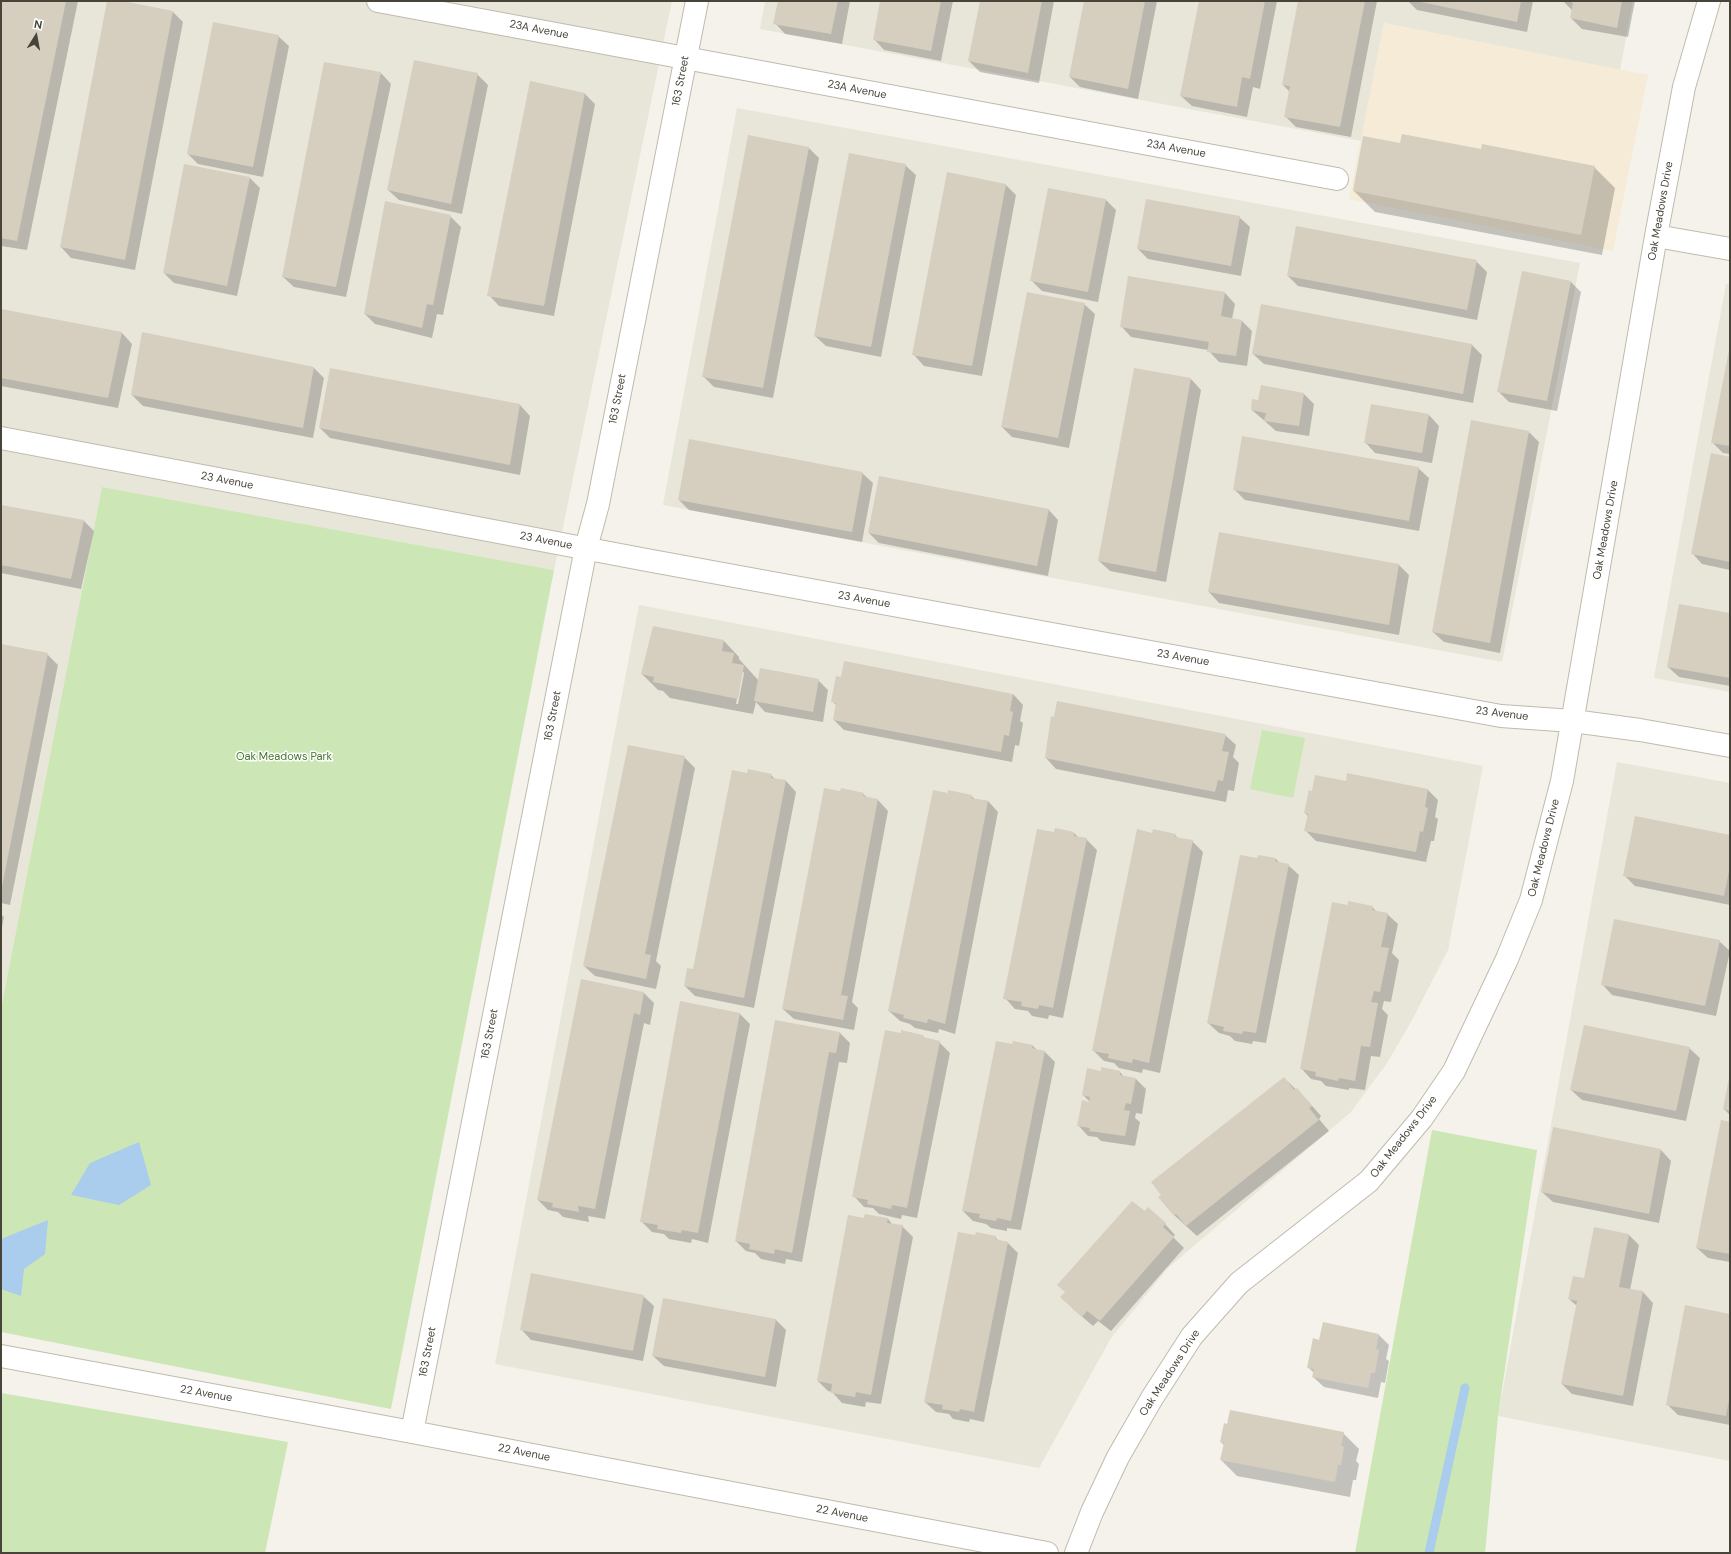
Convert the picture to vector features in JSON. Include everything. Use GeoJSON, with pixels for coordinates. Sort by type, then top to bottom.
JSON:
{"type":"FeatureCollection","features":[{"type":"Feature","properties":{"kind":"street","name":"23A Avenue"},"geometry":{"type":"LineString","coordinates":[[378,1],[1337,179]]}},
{"type":"Feature","properties":{"kind":"street","name":"163 Street"},"geometry":{"type":"LineString","coordinates":[[412,1432],[586,548],[598,504],[697,1]]}},
{"type":"Feature","properties":{"kind":"street","name":"Oak Meadows Drive"},"geometry":{"type":"LineString","coordinates":[[1076,1553],[1092,1512],[1118,1457],[1152,1398],[1192,1336],[1239,1283],[1369,1181],[1422,1118],[1454,1071],[1507,959],[1531,900],[1562,781],[1656,236],[1684,87],[1709,1]]}},
{"type":"Feature","properties":{"kind":"street"},"geometry":{"type":"LineString","coordinates":[[1656,236],[1730,249]]}},
{"type":"Feature","properties":{"kind":"street","name":"23 Avenue"},"geometry":{"type":"LineString","coordinates":[[1,438],[586,548],[1501,716],[1573,721],[1640,730],[1730,746]]}},
{"type":"Feature","properties":{"kind":"street","name":"22 Avenue"},"geometry":{"type":"LineString","coordinates":[[1,1356],[412,1432],[1047,1553]]}},
{"type":"Feature","properties":{"kind":"shaded area"},"geometry":{"type":"Polygon","coordinates":[[[1,1],[672,1],[554,570],[102,487],[1,1009],[1,1]]]}},
{"type":"Feature","properties":{"kind":"shaded area"},"geometry":{"type":"Polygon","coordinates":[[[765,1],[1633,1],[1620,70],[1384,23],[1361,141],[760,29],[765,1]]]}},
{"type":"Feature","properties":{"kind":"shaded area"},"geometry":{"type":"Polygon","coordinates":[[[1384,23],[1648,75],[1613,251],[1349,199],[1384,23]]]}},
{"type":"Feature","properties":{"kind":"shaded area"},"geometry":{"type":"Polygon","coordinates":[[[737,108],[1580,263],[1502,662],[663,505],[737,108]]]}},
{"type":"Feature","properties":{"kind":"shaded area"},"geometry":{"type":"Polygon","coordinates":[[[1726,284],[1730,285],[1730,692],[1654,678],[1726,284]]]}},
{"type":"Feature","properties":{"kind":"shaded area"},"geometry":{"type":"Polygon","coordinates":[[[639,605],[1483,766],[1448,950],[1411,1022],[1387,1063],[1351,1112],[1168,1268],[1111,1338],[1039,1468],[495,1364],[639,605]]]}},
{"type":"Feature","properties":{"kind":"shaded area"},"geometry":{"type":"Polygon","coordinates":[[[1617,762],[1730,783],[1730,1461],[1498,1416],[1617,762]]]}},
{"type":"Feature","properties":{"kind":"green space","name":"Oak Meadows Park"},"geometry":{"type":"Polygon","coordinates":[[[102,487],[554,570],[391,1409],[1,1332],[1,1009],[102,487]]]}},
{"type":"Feature","properties":{"kind":"green space"},"geometry":{"type":"Polygon","coordinates":[[[1262,730],[1305,738],[1293,798],[1250,789],[1262,730]]]}},
{"type":"Feature","properties":{"kind":"green space"},"geometry":{"type":"Polygon","coordinates":[[[1432,1130],[1537,1150],[1498,1416],[1485,1553],[1355,1553],[1432,1130]]]}},
{"type":"Feature","properties":{"kind":"green space"},"geometry":{"type":"Polygon","coordinates":[[[1,1393],[288,1442],[265,1553],[1,1553],[1,1393]]]}},
{"type":"Feature","properties":{"kind":"water"},"geometry":{"type":"Polygon","coordinates":[[[139,1142],[151,1185],[119,1205],[71,1195],[90,1163],[139,1142]]]}},
{"type":"Feature","properties":{"kind":"water"},"geometry":{"type":"Polygon","coordinates":[[[48,1220],[45,1254],[24,1269],[21,1296],[1,1289],[1,1239],[48,1220]]]}},
{"type":"Feature","properties":{"kind":"building"},"geometry":{"type":"Polygon","coordinates":[[[1,1],[66,1],[17,241],[1,238],[1,1]]]}},
{"type":"Feature","properties":{"kind":"building"},"geometry":{"type":"Polygon","coordinates":[[[107,1],[123,1],[173,11],[125,260],[60,247],[107,1]]]}},
{"type":"Feature","properties":{"kind":"building"},"geometry":{"type":"Polygon","coordinates":[[[778,1],[838,1],[831,34],[773,24],[778,1]]]}},
{"type":"Feature","properties":{"kind":"building"},"geometry":{"type":"Polygon","coordinates":[[[880,1],[941,1],[931,51],[873,40],[880,1]]]}},
{"type":"Feature","properties":{"kind":"building"},"geometry":{"type":"Polygon","coordinates":[[[980,1],[1042,1],[1028,73],[968,61],[980,1]]]}},
{"type":"Feature","properties":{"kind":"building"},"geometry":{"type":"Polygon","coordinates":[[[1084,1],[1145,1],[1128,89],[1069,77],[1084,1]]]}},
{"type":"Feature","properties":{"kind":"building"},"geometry":{"type":"Polygon","coordinates":[[[1199,1],[1265,1],[1250,79],[1242,77],[1237,107],[1180,96],[1199,1]]]}},
{"type":"Feature","properties":{"kind":"building"},"geometry":{"type":"Polygon","coordinates":[[[1298,1],[1365,1],[1340,127],[1284,117],[1290,86],[1282,85],[1298,1]]]}},
{"type":"Feature","properties":{"kind":"building"},"geometry":{"type":"Polygon","coordinates":[[[1416,1],[1521,1],[1517,22],[1416,1]]]}},
{"type":"Feature","properties":{"kind":"building"},"geometry":{"type":"Polygon","coordinates":[[[1569,1],[1622,1],[1617,28],[1570,18],[1573,3],[1569,1]]]}},
{"type":"Feature","properties":{"kind":"building"},"geometry":{"type":"Polygon","coordinates":[[[213,22],[279,35],[253,167],[187,154],[213,22]]]}},
{"type":"Feature","properties":{"kind":"building"},"geometry":{"type":"Polygon","coordinates":[[[414,60],[478,73],[451,204],[387,190],[414,60]]]}},
{"type":"Feature","properties":{"kind":"building"},"geometry":{"type":"Polygon","coordinates":[[[324,62],[381,72],[336,287],[282,277],[324,62]]]}},
{"type":"Feature","properties":{"kind":"building"},"geometry":{"type":"Polygon","coordinates":[[[530,81],[585,93],[544,306],[487,296],[530,81]]]}},
{"type":"Feature","properties":{"kind":"building"},"geometry":{"type":"Polygon","coordinates":[[[1402,134],[1481,149],[1482,144],[1595,166],[1581,235],[1353,191],[1363,136],[1400,143],[1402,134]]]}},
{"type":"Feature","properties":{"kind":"building"},"geometry":{"type":"Polygon","coordinates":[[[748,135],[809,147],[763,388],[702,377],[748,135]]]}},
{"type":"Feature","properties":{"kind":"building"},"geometry":{"type":"Polygon","coordinates":[[[849,153],[906,164],[871,347],[814,336],[849,153]]]}},
{"type":"Feature","properties":{"kind":"building"},"geometry":{"type":"Polygon","coordinates":[[[184,164],[250,177],[227,286],[163,273],[184,164]]]}},
{"type":"Feature","properties":{"kind":"building"},"geometry":{"type":"Polygon","coordinates":[[[947,172],[1006,184],[972,366],[912,355],[947,172]]]}},
{"type":"Feature","properties":{"kind":"building"},"geometry":{"type":"Polygon","coordinates":[[[1048,188],[1106,199],[1088,292],[1030,281],[1048,188]]]}},
{"type":"Feature","properties":{"kind":"building"},"geometry":{"type":"Polygon","coordinates":[[[1146,199],[1240,216],[1231,266],[1137,249],[1146,199]]]}},
{"type":"Feature","properties":{"kind":"building"},"geometry":{"type":"Polygon","coordinates":[[[385,201],[451,215],[433,305],[427,304],[422,328],[364,314],[385,201]]]}},
{"type":"Feature","properties":{"kind":"building"},"geometry":{"type":"Polygon","coordinates":[[[1296,226],[1477,260],[1467,310],[1287,276],[1296,226]]]}},
{"type":"Feature","properties":{"kind":"building"},"geometry":{"type":"Polygon","coordinates":[[[1522,271],[1571,281],[1547,401],[1497,392],[1522,271]]]}},
{"type":"Feature","properties":{"kind":"building"},"geometry":{"type":"Polygon","coordinates":[[[1128,276],[1225,292],[1221,316],[1242,320],[1236,356],[1207,352],[1209,342],[1120,327],[1128,276]]]}},
{"type":"Feature","properties":{"kind":"building"},"geometry":{"type":"Polygon","coordinates":[[[1027,292],[1085,303],[1058,438],[1001,427],[1027,292]]]}},
{"type":"Feature","properties":{"kind":"building"},"geometry":{"type":"Polygon","coordinates":[[[1261,304],[1472,344],[1463,394],[1252,354],[1261,304]]]}},
{"type":"Feature","properties":{"kind":"building"},"geometry":{"type":"Polygon","coordinates":[[[1,309],[122,332],[108,398],[1,378],[1,309]]]}},
{"type":"Feature","properties":{"kind":"building"},"geometry":{"type":"Polygon","coordinates":[[[142,332],[314,367],[303,428],[131,395],[142,332]]]}},
{"type":"Feature","properties":{"kind":"building"},"geometry":{"type":"Polygon","coordinates":[[[1730,350],[1730,446],[1711,443],[1730,350]]]}},
{"type":"Feature","properties":{"kind":"building"},"geometry":{"type":"Polygon","coordinates":[[[330,368],[520,404],[510,465],[319,428],[330,368]]]}},
{"type":"Feature","properties":{"kind":"building"},"geometry":{"type":"Polygon","coordinates":[[[1134,368],[1191,378],[1156,572],[1098,561],[1134,368]]]}},
{"type":"Feature","properties":{"kind":"building"},"geometry":{"type":"Polygon","coordinates":[[[1261,385],[1304,393],[1299,426],[1264,421],[1266,413],[1251,410],[1252,399],[1258,400],[1261,385]]]}},
{"type":"Feature","properties":{"kind":"building"},"geometry":{"type":"Polygon","coordinates":[[[1371,404],[1429,414],[1422,453],[1364,443],[1371,404]]]}},
{"type":"Feature","properties":{"kind":"building"},"geometry":{"type":"Polygon","coordinates":[[[1471,420],[1529,431],[1490,643],[1432,632],[1471,420]]]}},
{"type":"Feature","properties":{"kind":"building"},"geometry":{"type":"Polygon","coordinates":[[[1242,436],[1419,467],[1409,521],[1233,490],[1242,436]]]}},
{"type":"Feature","properties":{"kind":"building"},"geometry":{"type":"Polygon","coordinates":[[[689,439],[863,472],[852,532],[678,500],[689,439]]]}},
{"type":"Feature","properties":{"kind":"building"},"geometry":{"type":"Polygon","coordinates":[[[1711,453],[1730,457],[1730,562],[1691,554],[1711,453]]]}},
{"type":"Feature","properties":{"kind":"building"},"geometry":{"type":"Polygon","coordinates":[[[879,476],[1049,509],[1037,566],[868,533],[879,476]]]}},
{"type":"Feature","properties":{"kind":"building"},"geometry":{"type":"Polygon","coordinates":[[[1,505],[84,520],[71,579],[1,565],[1,505]]]}},
{"type":"Feature","properties":{"kind":"building"},"geometry":{"type":"Polygon","coordinates":[[[1219,532],[1399,564],[1389,625],[1208,592],[1219,532]]]}},
{"type":"Feature","properties":{"kind":"building"},"geometry":{"type":"Polygon","coordinates":[[[1679,604],[1730,613],[1730,678],[1667,667],[1679,604]]]}},
{"type":"Feature","properties":{"kind":"building"},"geometry":{"type":"Polygon","coordinates":[[[653,626],[724,640],[722,651],[734,653],[732,663],[744,665],[738,699],[653,682],[654,677],[641,674],[653,626]]]}},
{"type":"Feature","properties":{"kind":"building"},"geometry":{"type":"Polygon","coordinates":[[[1,644],[48,653],[2,887],[1,887],[1,644]]]}},
{"type":"Feature","properties":{"kind":"building"},"geometry":{"type":"Polygon","coordinates":[[[844,661],[1013,694],[1010,711],[1013,712],[1009,736],[1004,735],[1001,752],[833,720],[836,703],[831,702],[836,676],[841,677],[844,661]]]}},
{"type":"Feature","properties":{"kind":"building"},"geometry":{"type":"Polygon","coordinates":[[[760,668],[819,679],[813,712],[754,701],[760,668]]]}},
{"type":"Feature","properties":{"kind":"building"},"geometry":{"type":"Polygon","coordinates":[[[1057,701],[1226,734],[1222,751],[1229,752],[1223,781],[1218,780],[1215,792],[1045,758],[1051,716],[1054,717],[1057,701]]]}},
{"type":"Feature","properties":{"kind":"building"},"geometry":{"type":"Polygon","coordinates":[[[628,745],[685,756],[645,954],[651,955],[646,979],[583,966],[628,745]]]}},
{"type":"Feature","properties":{"kind":"building"},"geometry":{"type":"Polygon","coordinates":[[[748,769],[772,774],[771,778],[786,780],[744,998],[684,986],[687,968],[693,969],[732,770],[747,773],[748,769]]]}},
{"type":"Feature","properties":{"kind":"building"},"geometry":{"type":"Polygon","coordinates":[[[1347,773],[1428,789],[1425,807],[1428,808],[1423,832],[1420,831],[1416,852],[1304,831],[1308,814],[1304,813],[1309,790],[1312,791],[1315,775],[1346,781],[1347,773]]]}},
{"type":"Feature","properties":{"kind":"building"},"geometry":{"type":"Polygon","coordinates":[[[824,788],[840,791],[841,788],[864,793],[863,796],[878,799],[841,995],[848,996],[843,1020],[782,1009],[824,788]]]}},
{"type":"Feature","properties":{"kind":"building"},"geometry":{"type":"Polygon","coordinates":[[[933,790],[948,793],[948,790],[972,795],[971,798],[988,801],[945,1024],[928,1019],[927,1023],[903,1018],[904,1015],[888,1011],[933,790]]]}},
{"type":"Feature","properties":{"kind":"building"},"geometry":{"type":"Polygon","coordinates":[[[1635,816],[1730,835],[1730,866],[1724,896],[1623,876],[1635,816]]]}},
{"type":"Feature","properties":{"kind":"building"},"geometry":{"type":"Polygon","coordinates":[[[1055,828],[1074,832],[1074,836],[1087,838],[1053,1008],[1039,1005],[1038,1009],[1021,1006],[1022,1002],[1003,999],[1037,829],[1054,832],[1055,828]]]}},
{"type":"Feature","properties":{"kind":"building"},"geometry":{"type":"Polygon","coordinates":[[[1137,829],[1152,833],[1153,829],[1176,834],[1175,837],[1193,840],[1149,1063],[1133,1059],[1132,1063],[1108,1058],[1109,1054],[1092,1051],[1137,829]]]}},
{"type":"Feature","properties":{"kind":"building"},"geometry":{"type":"Polygon","coordinates":[[[1240,855],[1257,858],[1258,855],[1276,858],[1275,861],[1289,864],[1256,1033],[1243,1031],[1242,1034],[1223,1031],[1224,1027],[1207,1023],[1240,855]]]}},
{"type":"Feature","properties":{"kind":"building"},"geometry":{"type":"Polygon","coordinates":[[[1348,901],[1373,906],[1372,910],[1388,913],[1381,947],[1389,948],[1380,992],[1374,991],[1371,1002],[1378,1003],[1370,1047],[1361,1046],[1355,1081],[1339,1078],[1338,1081],[1315,1076],[1316,1072],[1300,1069],[1332,902],[1348,905],[1348,901]]]}},
{"type":"Feature","properties":{"kind":"building"},"geometry":{"type":"Polygon","coordinates":[[[1614,919],[1720,940],[1705,1006],[1601,985],[1614,919]]]}},
{"type":"Feature","properties":{"kind":"building"},"geometry":{"type":"Polygon","coordinates":[[[581,979],[644,992],[640,1015],[634,1013],[595,1209],[578,1206],[579,1212],[552,1207],[553,1203],[537,1200],[581,979]]]}},
{"type":"Feature","properties":{"kind":"building"},"geometry":{"type":"Polygon","coordinates":[[[680,1001],[740,1013],[698,1233],[682,1230],[681,1233],[657,1229],[658,1225],[640,1222],[680,1001]]]}},
{"type":"Feature","properties":{"kind":"building"},"geometry":{"type":"Polygon","coordinates":[[[775,1020],[840,1032],[836,1053],[829,1052],[792,1253],[775,1249],[774,1254],[749,1249],[750,1244],[735,1241],[775,1020]]]}},
{"type":"Feature","properties":{"kind":"building"},"geometry":{"type":"Polygon","coordinates":[[[1584,1025],[1690,1047],[1676,1111],[1570,1090],[1584,1025]]]}},
{"type":"Feature","properties":{"kind":"building"},"geometry":{"type":"Polygon","coordinates":[[[885,1030],[901,1033],[901,1030],[940,1041],[907,1208],[892,1205],[891,1209],[867,1204],[868,1200],[852,1197],[885,1030]]]}},
{"type":"Feature","properties":{"kind":"building"},"geometry":{"type":"Polygon","coordinates":[[[996,1041],[1012,1044],[1013,1041],[1033,1045],[1032,1048],[1045,1051],[1011,1221],[997,1218],[996,1221],[979,1218],[980,1214],[962,1211],[996,1041]]]}},
{"type":"Feature","properties":{"kind":"building"},"geometry":{"type":"Polygon","coordinates":[[[1101,1067],[1120,1071],[1120,1075],[1136,1078],[1131,1104],[1126,1103],[1124,1110],[1130,1111],[1125,1136],[1089,1131],[1090,1128],[1077,1126],[1082,1100],[1089,1102],[1090,1097],[1082,1095],[1087,1068],[1101,1071],[1101,1067]]]}},
{"type":"Feature","properties":{"kind":"building"},"geometry":{"type":"Polygon","coordinates":[[[1284,1077],[1294,1090],[1297,1088],[1312,1106],[1309,1108],[1319,1120],[1186,1226],[1176,1214],[1174,1216],[1158,1197],[1161,1195],[1151,1182],[1284,1077]]]}},
{"type":"Feature","properties":{"kind":"building"},"geometry":{"type":"Polygon","coordinates":[[[1730,1078],[1730,1111],[1723,1109],[1730,1078]]]}},
{"type":"Feature","properties":{"kind":"building"},"geometry":{"type":"Polygon","coordinates":[[[1721,1120],[1730,1122],[1730,1254],[1696,1248],[1721,1120]]]}},
{"type":"Feature","properties":{"kind":"building"},"geometry":{"type":"Polygon","coordinates":[[[1553,1127],[1661,1149],[1649,1214],[1541,1192],[1553,1127]]]}},
{"type":"Feature","properties":{"kind":"building"},"geometry":{"type":"Polygon","coordinates":[[[1132,1201],[1145,1211],[1148,1207],[1166,1223],[1163,1227],[1174,1237],[1100,1321],[1087,1311],[1082,1317],[1060,1297],[1065,1292],[1057,1285],[1132,1201]]]}},
{"type":"Feature","properties":{"kind":"building"},"geometry":{"type":"Polygon","coordinates":[[[865,1214],[888,1218],[887,1223],[903,1225],[871,1395],[856,1392],[855,1397],[831,1393],[832,1384],[817,1381],[848,1215],[864,1218],[865,1214]]]}},
{"type":"Feature","properties":{"kind":"building"},"geometry":{"type":"Polygon","coordinates":[[[1594,1227],[1629,1234],[1619,1287],[1643,1291],[1623,1396],[1561,1384],[1577,1301],[1568,1299],[1573,1276],[1584,1278],[1594,1227]]]}},
{"type":"Feature","properties":{"kind":"building"},"geometry":{"type":"Polygon","coordinates":[[[958,1232],[975,1235],[976,1232],[996,1236],[995,1239],[1008,1242],[974,1412],[960,1409],[959,1412],[942,1409],[943,1405],[924,1402],[958,1232]]]}},
{"type":"Feature","properties":{"kind":"building"},"geometry":{"type":"Polygon","coordinates":[[[531,1273],[644,1295],[633,1351],[520,1330],[531,1273]]]}},
{"type":"Feature","properties":{"kind":"building"},"geometry":{"type":"Polygon","coordinates":[[[663,1298],[776,1319],[765,1377],[652,1356],[663,1298]]]}},
{"type":"Feature","properties":{"kind":"building"},"geometry":{"type":"Polygon","coordinates":[[[1685,1305],[1730,1314],[1730,1394],[1726,1416],[1666,1405],[1685,1305]]]}},
{"type":"Feature","properties":{"kind":"building"},"geometry":{"type":"Polygon","coordinates":[[[1323,1322],[1379,1334],[1376,1349],[1379,1350],[1375,1373],[1371,1373],[1368,1388],[1312,1377],[1314,1369],[1307,1368],[1313,1338],[1319,1340],[1323,1322]]]}},
{"type":"Feature","properties":{"kind":"building"},"geometry":{"type":"Polygon","coordinates":[[[1230,1410],[1344,1432],[1341,1446],[1344,1447],[1341,1465],[1338,1465],[1335,1482],[1220,1460],[1224,1443],[1220,1442],[1224,1423],[1227,1424],[1230,1410]]]}},
{"type":"Feature","properties":{"kind":"waterway"},"geometry":{"type":"LineString","coordinates":[[1429,1553],[1465,1388]]}}]}
